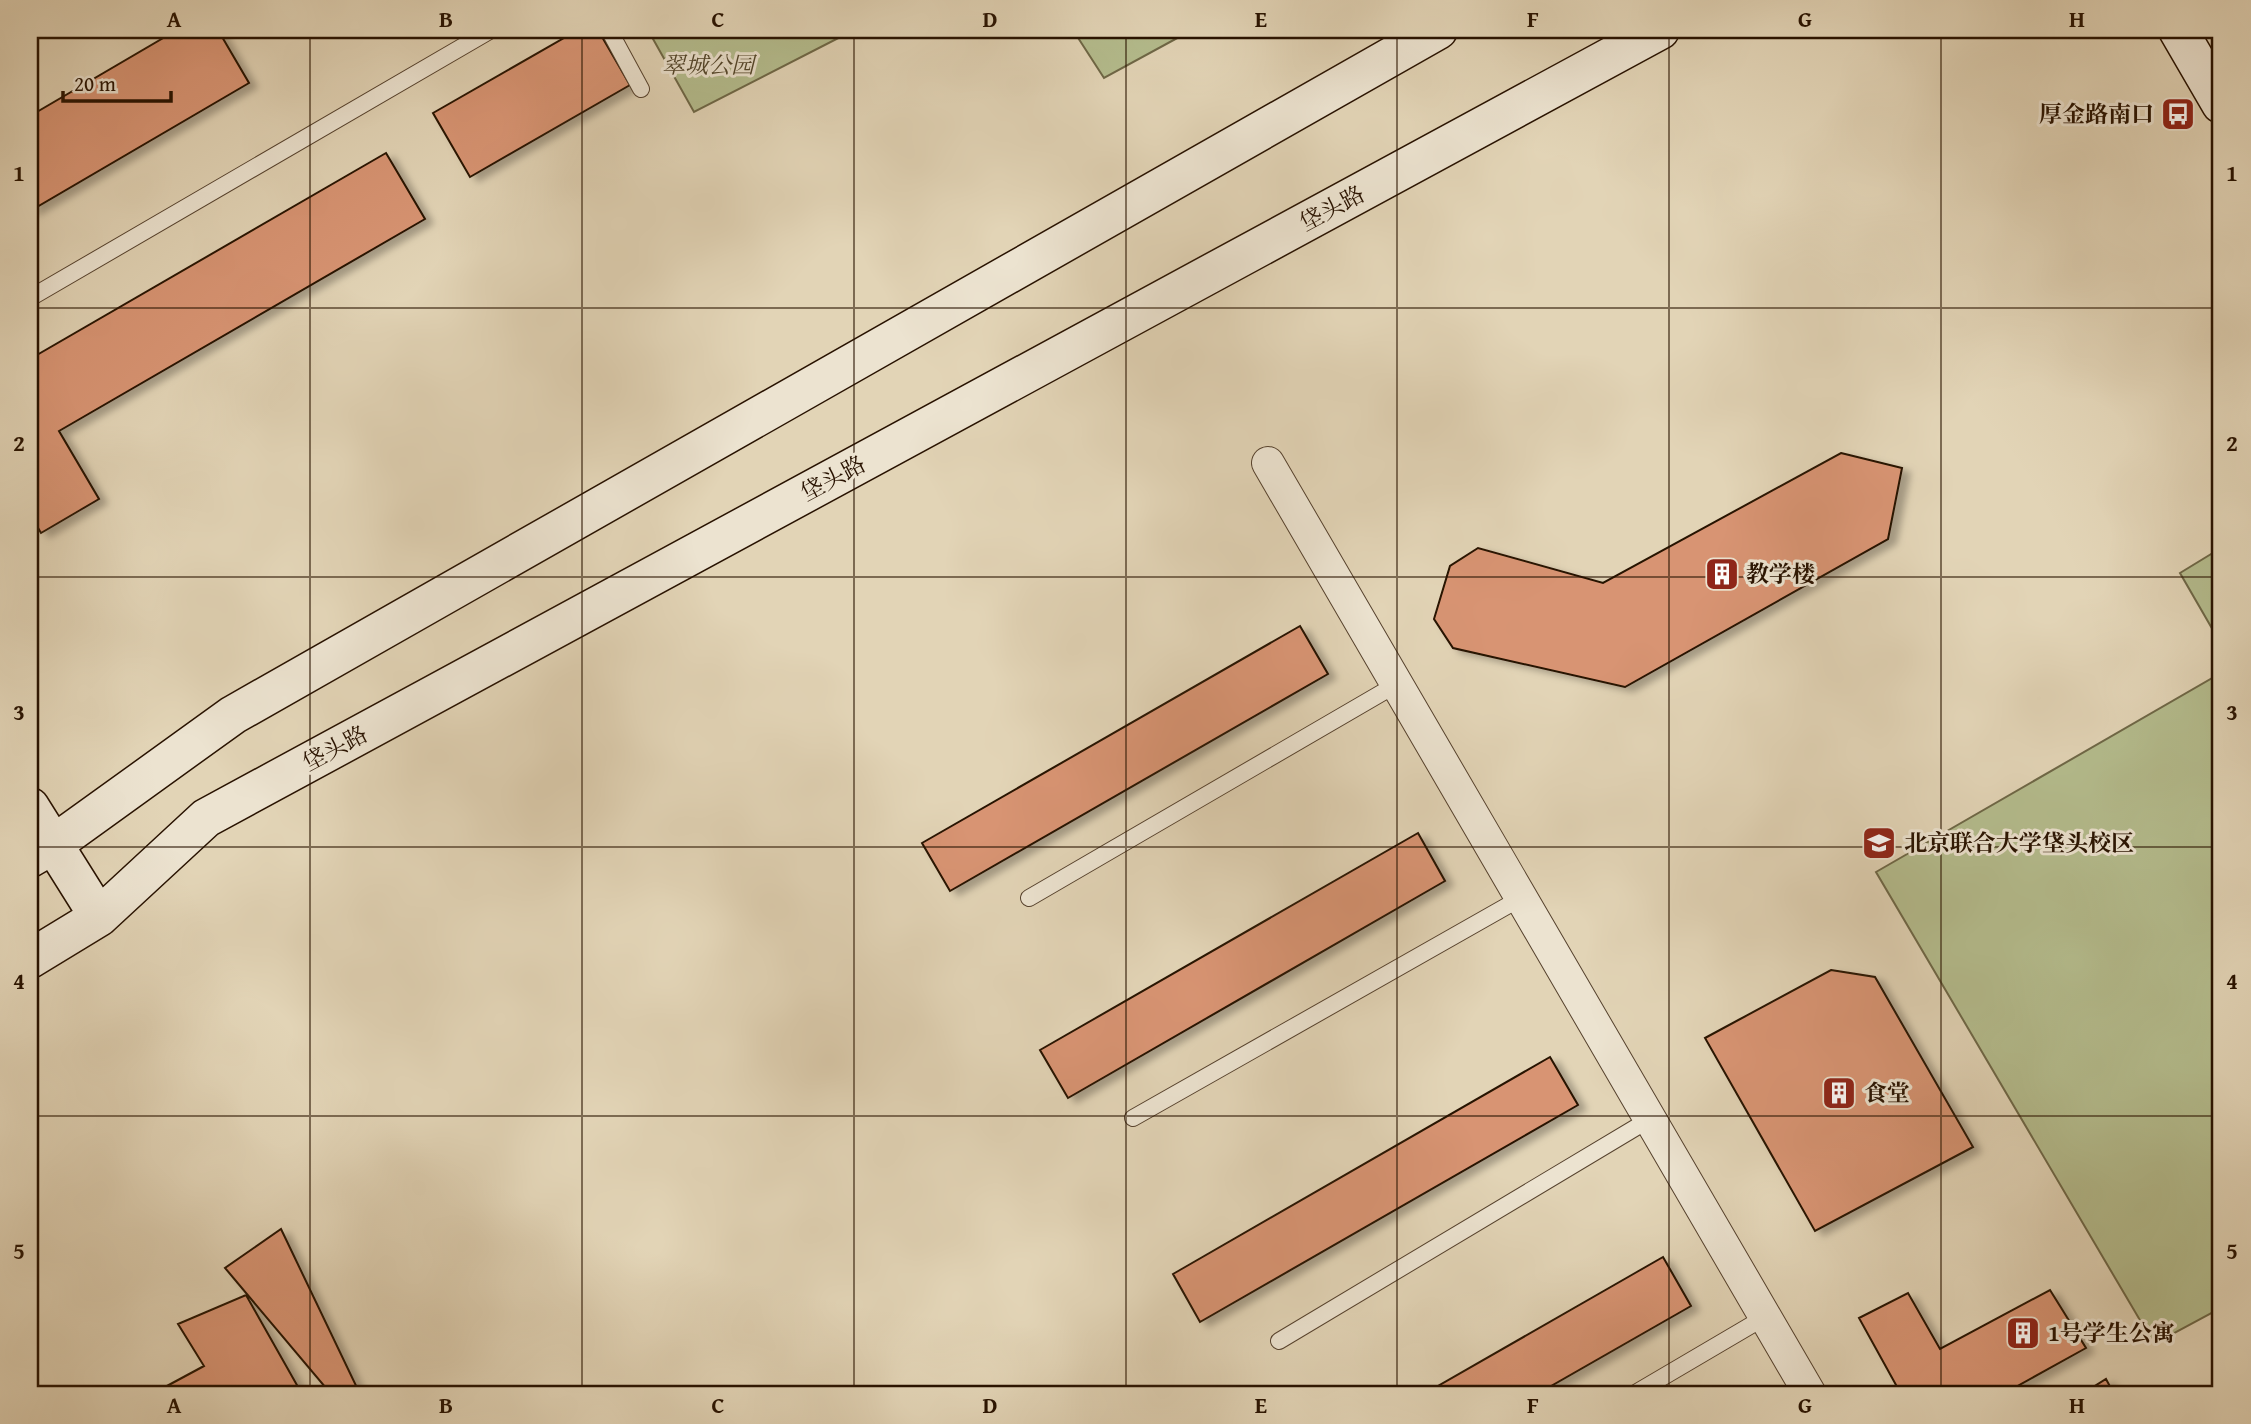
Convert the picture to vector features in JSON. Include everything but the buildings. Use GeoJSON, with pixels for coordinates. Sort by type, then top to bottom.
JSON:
{"type":"FeatureCollection","features":[{"type":"Feature","properties":{"kind":"main road"},"geometry":{"type":"LineString","coordinates":[[42,851],[233,715],[1438,30]]}},
{"type":"Feature","properties":{"kind":"main road","name":"垡头路"},"geometry":{"type":"LineString","coordinates":[[30,959],[99,918],[206,818],[1660,30]]}},
{"type":"Feature","properties":{"kind":"main road"},"geometry":{"type":"LineString","coordinates":[[2178,30],[2221,104]]}},
{"type":"Feature","properties":{"kind":"main road"},"geometry":{"type":"LineString","coordinates":[[30,807],[42,851],[99,918]]}},
{"type":"Feature","properties":{"kind":"street"},"geometry":{"type":"LineString","coordinates":[[1268,463],[1810,1394]]}},
{"type":"Feature","properties":{"kind":"lane"},"geometry":{"type":"LineString","coordinates":[[30,298],[491,30]]}},
{"type":"Feature","properties":{"kind":"lane"},"geometry":{"type":"LineString","coordinates":[[609,30],[641,89]]}},
{"type":"Feature","properties":{"kind":"lane"},"geometry":{"type":"LineString","coordinates":[[1029,898],[1397,684]]}},
{"type":"Feature","properties":{"kind":"lane"},"geometry":{"type":"LineString","coordinates":[[1133,1118],[1521,898]]}},
{"type":"Feature","properties":{"kind":"lane"},"geometry":{"type":"LineString","coordinates":[[1279,1341],[1650,1119]]}},
{"type":"Feature","properties":{"kind":"lane"},"geometry":{"type":"LineString","coordinates":[[1634,1394],[1765,1317]]}},
{"type":"Feature","properties":{"kind":"green space","name":"翠城公园"},"geometry":{"type":"Polygon","coordinates":[[[648,30],[854,30],[694,112],[648,30]]]}},
{"type":"Feature","properties":{"kind":"green space"},"geometry":{"type":"Polygon","coordinates":[[[1073,30],[1192,30],[1104,78],[1073,30]]]}},
{"type":"Feature","properties":{"kind":"green space"},"geometry":{"type":"Polygon","coordinates":[[[2221,548],[2221,644],[2180,573],[2221,548]]]}},
{"type":"Feature","properties":{"kind":"green space"},"geometry":{"type":"Polygon","coordinates":[[[2221,673],[2221,1308],[2154,1344],[1876,872],[2221,673]]]}},
{"type":"Feature","properties":{"kind":"place","name":"厚金路南口"},"geometry":{"type":"Point","coordinates":[2178,114]}},
{"type":"Feature","properties":{"kind":"place","name":"教学楼"},"geometry":{"type":"Point","coordinates":[1722,574]}},
{"type":"Feature","properties":{"kind":"place","name":"北京联合大学垡头校区"},"geometry":{"type":"Point","coordinates":[1879,843]}},
{"type":"Feature","properties":{"kind":"place","name":"食堂"},"geometry":{"type":"Point","coordinates":[1839,1093]}},
{"type":"Feature","properties":{"kind":"place","name":"1号学生公寓"},"geometry":{"type":"Point","coordinates":[2023,1333]}}]}
